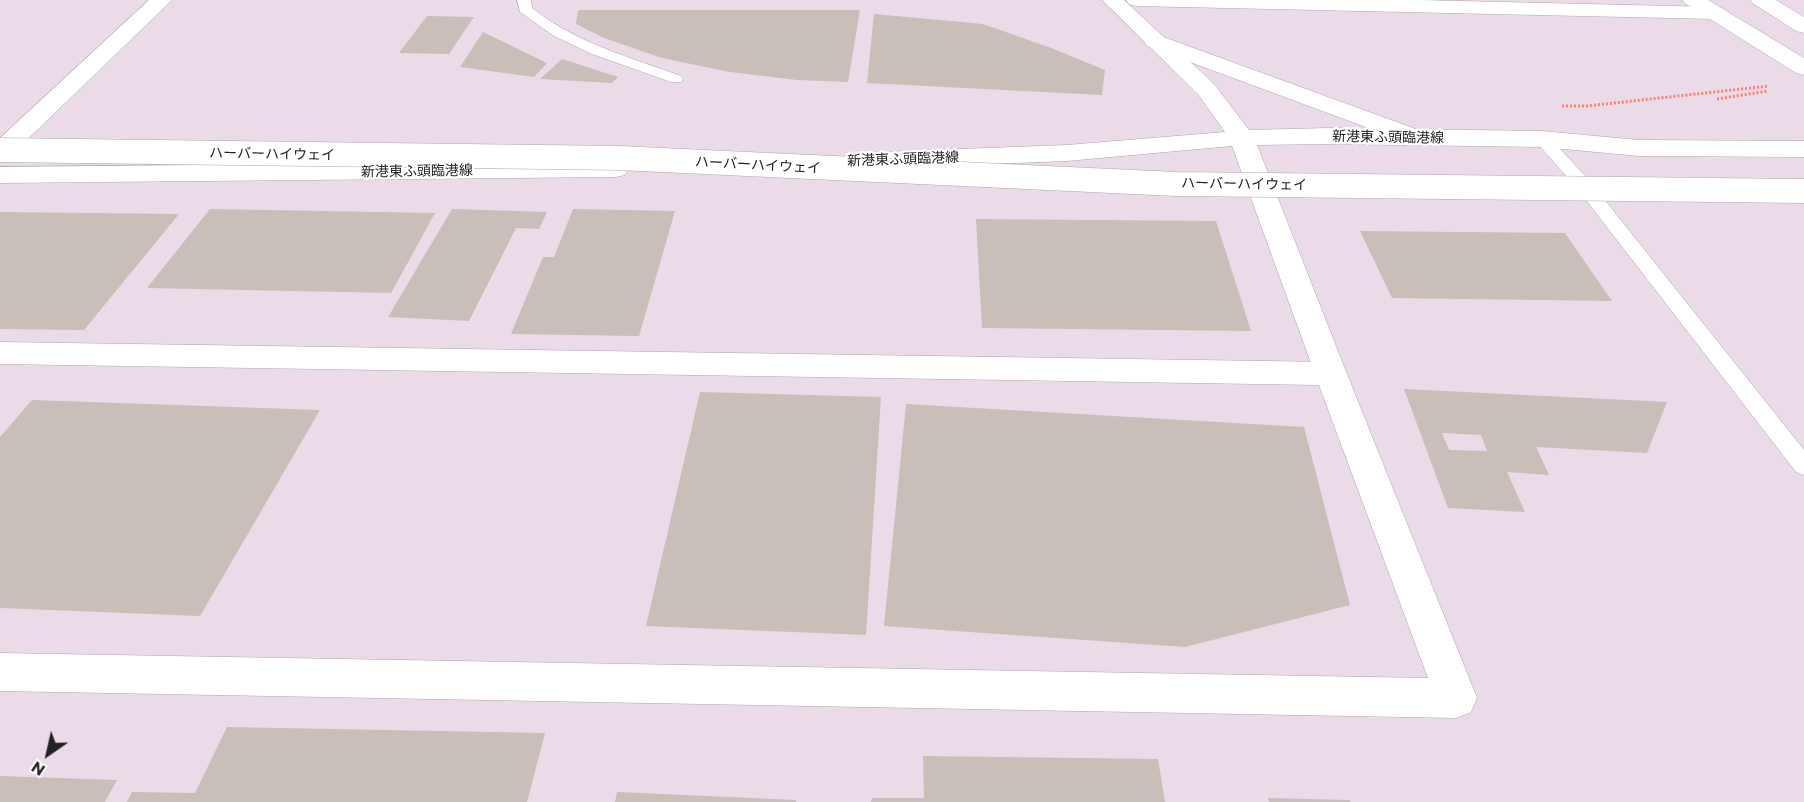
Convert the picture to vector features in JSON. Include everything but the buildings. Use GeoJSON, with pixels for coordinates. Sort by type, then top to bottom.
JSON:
{"type":"FeatureCollection","features":[{"type":"Feature","properties":{"kind":"street"},"geometry":{"type":"LineString","coordinates":[[0,151],[161,0]]}},
{"type":"Feature","properties":{"kind":"street"},"geometry":{"type":"LineString","coordinates":[[0,672],[1456,698],[1242,138],[1206,89],[1112,0]]}},
{"type":"Feature","properties":{"kind":"street"},"geometry":{"type":"LineString","coordinates":[[1136,0],[1714,13]]}},
{"type":"Feature","properties":{"kind":"street"},"geometry":{"type":"LineString","coordinates":[[1693,0],[1804,68]]}},
{"type":"Feature","properties":{"kind":"street"},"geometry":{"type":"LineString","coordinates":[[1761,0],[1804,26]]}},
{"type":"Feature","properties":{"kind":"street"},"geometry":{"type":"LineString","coordinates":[[1155,41],[1415,137]]}},
{"type":"Feature","properties":{"kind":"street","name":"新港東ふ頭臨港線"},"geometry":{"type":"LineString","coordinates":[[0,176],[606,169],[1067,153],[1242,138],[1328,136],[1542,138],[1639,148],[1804,149]]}},
{"type":"Feature","properties":{"kind":"street","name":"ハーバーハイウェイ"},"geometry":{"type":"LineString","coordinates":[[0,140],[609,147],[1182,171],[1804,178]]}},
{"type":"Feature","properties":{"kind":"street","name":"ハーバーハイウェイ"},"geometry":{"type":"LineString","coordinates":[[0,151],[619,158],[1176,183],[1804,191]]}},
{"type":"Feature","properties":{"kind":"street"},"geometry":{"type":"LineString","coordinates":[[0,353],[1331,374]]}},
{"type":"Feature","properties":{"kind":"lane"},"geometry":{"type":"LineString","coordinates":[[524,0],[525,9],[537,20],[573,41],[676,79]]}},
{"type":"Feature","properties":{"kind":"lane"},"geometry":{"type":"LineString","coordinates":[[1542,138],[1582,183],[1804,466]]}},
{"type":"Feature","properties":{"kind":"path"},"geometry":{"type":"LineString","coordinates":[[1718,99],[1768,91],[1760,86]]}},
{"type":"Feature","properties":{"kind":"path"},"geometry":{"type":"LineString","coordinates":[[1587,106],[1771,86]]}},
{"type":"Feature","properties":{"kind":"shaded area"},"geometry":{"type":"Polygon","coordinates":[[[0,0],[1804,0],[1804,802],[0,802],[0,0]]]}}]}
